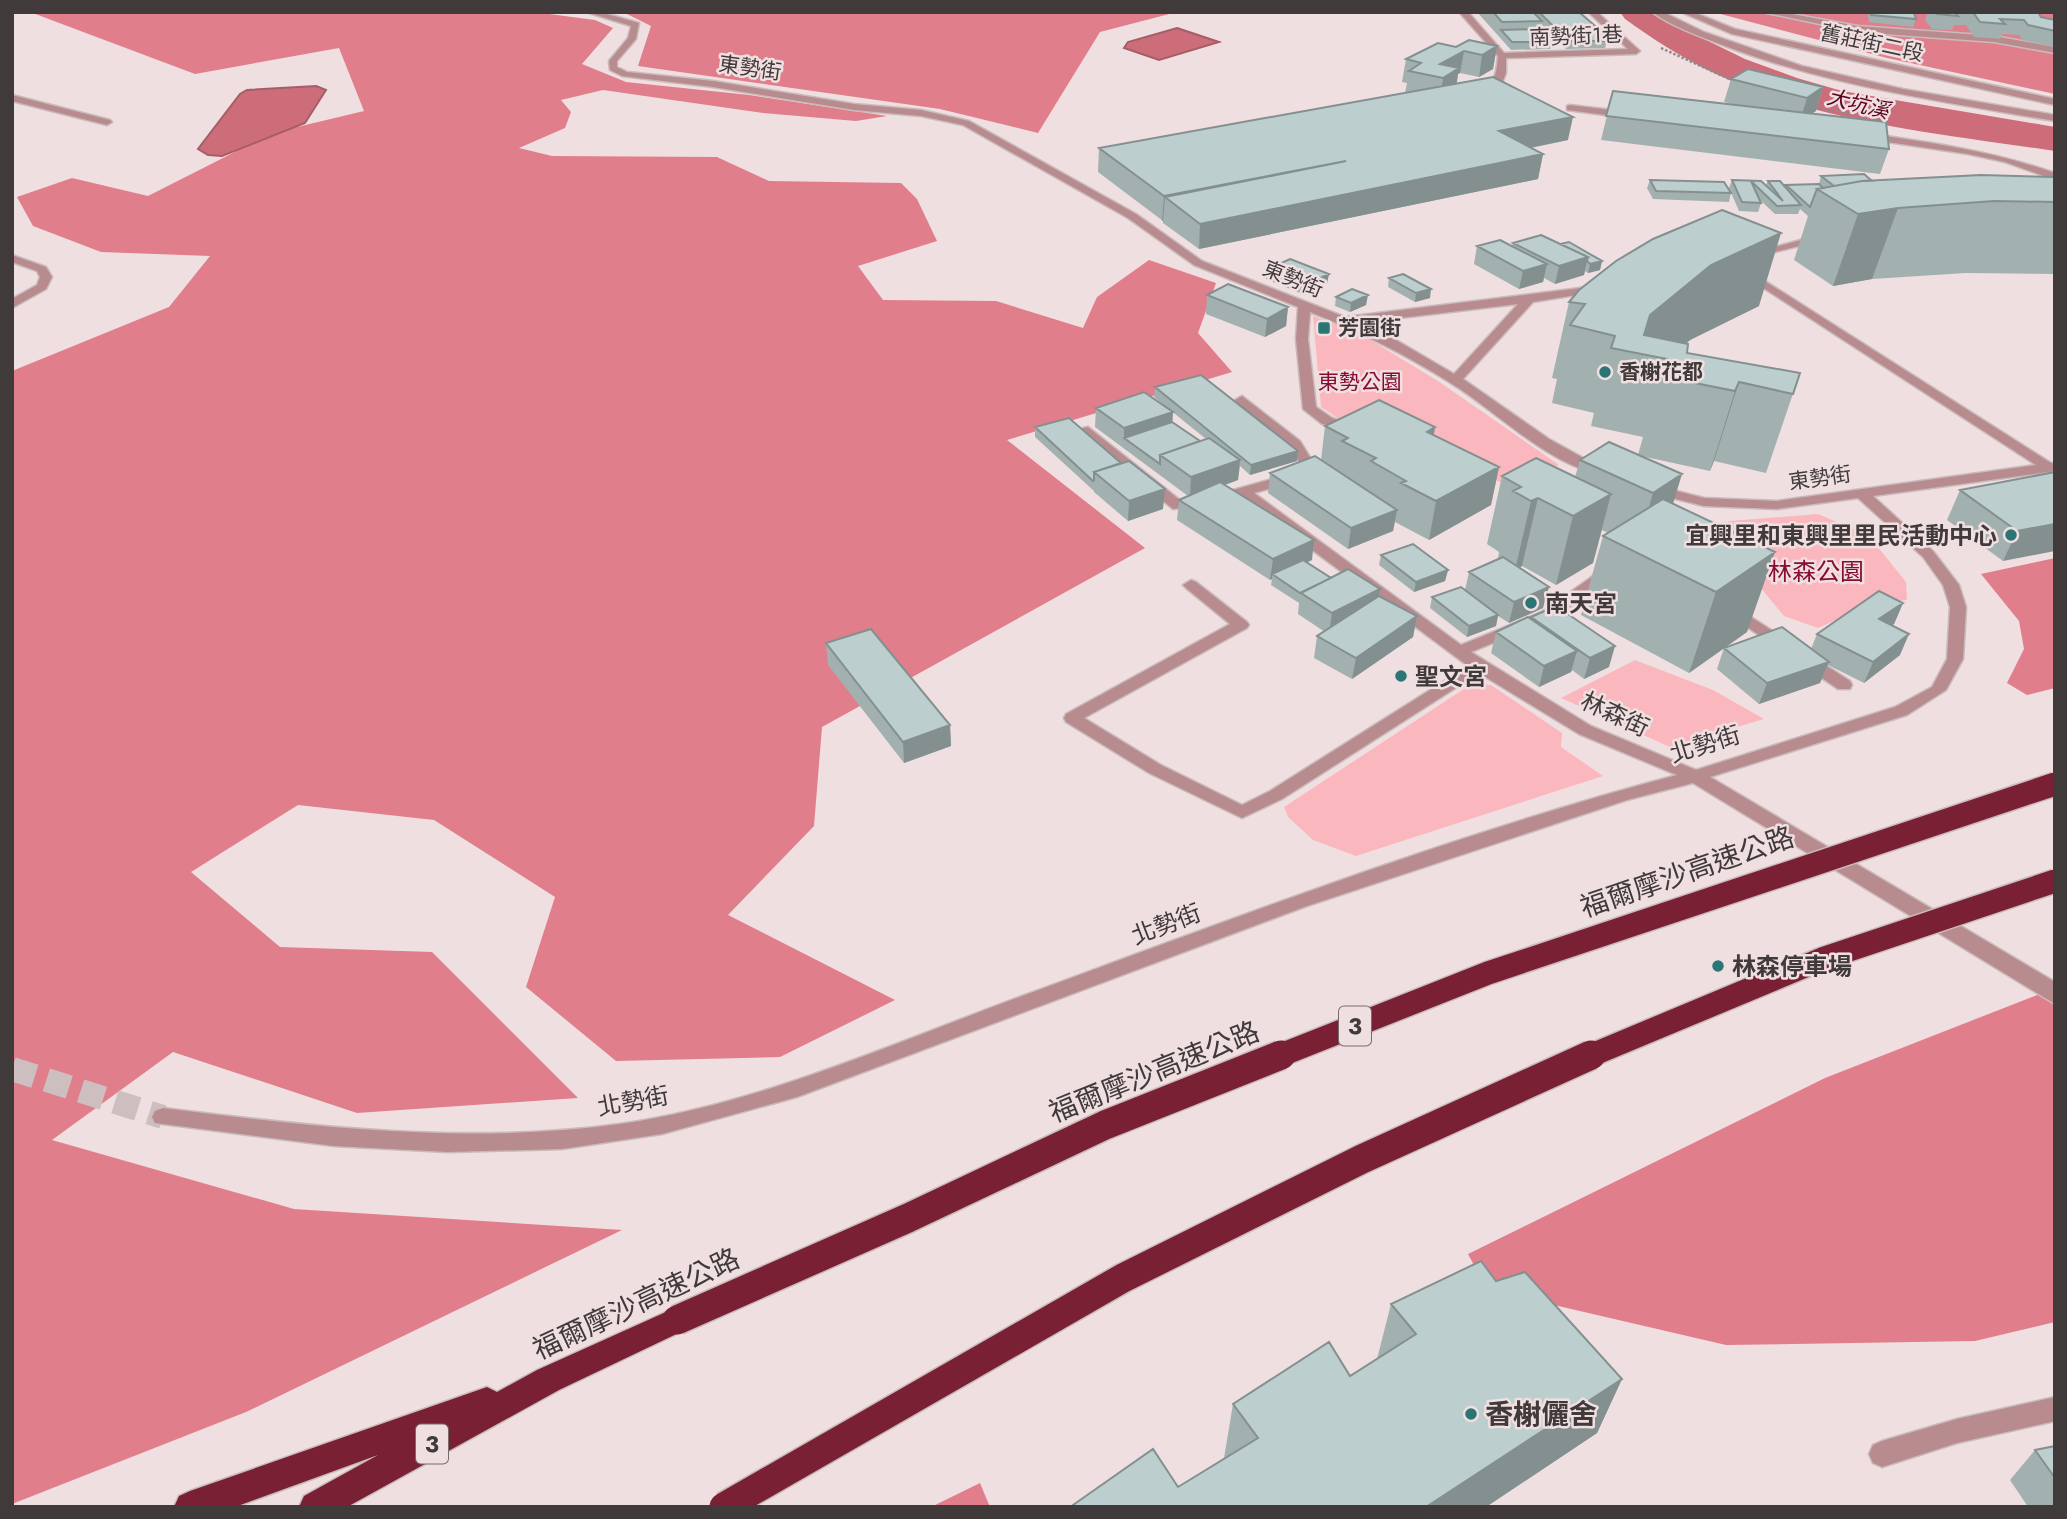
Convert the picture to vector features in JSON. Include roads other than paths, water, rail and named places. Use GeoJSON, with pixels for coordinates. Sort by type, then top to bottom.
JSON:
{"type":"FeatureCollection","features":[{"type":"Feature","properties":{"kind":"highway","name":"福爾摩沙高速公路"},"geometry":{"type":"LineString","coordinates":[[315,1507],[548,1380],[908,1218],[1105,1125],[1488,973],[2055,784]]}},
{"type":"Feature","properties":{"kind":"highway"},"geometry":{"type":"LineString","coordinates":[[724,1507],[1123,1278],[1362,1159],[1600,1051],[1822,959],[2055,881]]}},
{"type":"Feature","properties":{"kind":"highway"},"geometry":{"type":"LineString","coordinates":[[191,1507],[548,1380]]}},
{"type":"Feature","properties":{"kind":"street","name":"東勢街"},"geometry":{"type":"LineString","coordinates":[[590,12],[636,25],[632,39],[613,61],[613,68],[625,74],[796,96],[854,107],[921,113],[966,123],[1132,216],[1198,263],[1345,321],[1392,343],[1455,380],[1573,460],[1611,475]]}},
{"type":"Feature","properties":{"kind":"street"},"geometry":{"type":"LineString","coordinates":[[1463,12],[1502,56],[1501,73],[1496,86],[1476,94]]}},
{"type":"Feature","properties":{"kind":"street","name":"南勢街1巷"},"geometry":{"type":"LineString","coordinates":[[1502,56],[1636,51],[1592,12]]}},
{"type":"Feature","properties":{"kind":"street"},"geometry":{"type":"LineString","coordinates":[[1656,12],[1692,29],[1813,70],[1914,94],[2055,118]]}},
{"type":"Feature","properties":{"kind":"street","name":"舊莊街二段"},"geometry":{"type":"LineString","coordinates":[[1685,12],[1732,31],[2055,102]]}},
{"type":"Feature","properties":{"kind":"street"},"geometry":{"type":"LineString","coordinates":[[1766,12],[1848,28],[1994,39],[2055,50]]}},
{"type":"Feature","properties":{"kind":"street"},"geometry":{"type":"LineString","coordinates":[[12,99],[107,122]]}},
{"type":"Feature","properties":{"kind":"street"},"geometry":{"type":"LineString","coordinates":[[1570,108],[1644,117]]}},
{"type":"Feature","properties":{"kind":"street"},"geometry":{"type":"LineString","coordinates":[[1858,135],[1968,151],[2008,160],[2055,177]]}},
{"type":"Feature","properties":{"kind":"street"},"geometry":{"type":"LineString","coordinates":[[1832,236],[1736,260],[2052,468]]}},
{"type":"Feature","properties":{"kind":"street"},"geometry":{"type":"LineString","coordinates":[[12,258],[42,269],[46,277],[42,287],[12,304]]}},
{"type":"Feature","properties":{"kind":"street"},"geometry":{"type":"LineString","coordinates":[[1345,321],[1529,299],[1608,285]]}},
{"type":"Feature","properties":{"kind":"street"},"geometry":{"type":"LineString","coordinates":[[1455,380],[1529,299]]}},
{"type":"Feature","properties":{"kind":"street"},"geometry":{"type":"LineString","coordinates":[[1304,306],[1302,339],[1310,409],[1327,421],[1367,432]]}},
{"type":"Feature","properties":{"kind":"street"},"geometry":{"type":"LineString","coordinates":[[1088,431],[1178,506],[1244,492],[1312,472],[1294,444],[1242,400]]}},
{"type":"Feature","properties":{"kind":"street","name":"東勢街"},"geometry":{"type":"LineString","coordinates":[[1635,483],[1699,507],[1777,505],[2052,468]]}},
{"type":"Feature","properties":{"kind":"street","name":"林森街"},"geometry":{"type":"LineString","coordinates":[[1244,492],[1479,666],[1585,730],[1695,776],[2048,988],[2055,996]]}},
{"type":"Feature","properties":{"kind":"street","name":"北勢街"},"geometry":{"type":"LineString","coordinates":[[163,1117],[429,1145],[512,1143],[620,1133],[789,1091],[1300,901],[1621,796],[1695,776],[1901,711],[1938,690],[1955,659],[1958,607],[1951,585],[1928,554],[1862,494]]}},
{"type":"Feature","properties":{"kind":"street"},"geometry":{"type":"LineString","coordinates":[[1458,652],[1548,615],[1623,562]]}},
{"type":"Feature","properties":{"kind":"street"},"geometry":{"type":"LineString","coordinates":[[1191,584],[1241,625],[1072,718],[1125,752],[1205,796],[1242,812],[1276,795],[1479,666]]}},
{"type":"Feature","properties":{"kind":"street"},"geometry":{"type":"LineString","coordinates":[[1720,603],[1774,635],[1844,685]]}},
{"type":"Feature","properties":{"kind":"street"},"geometry":{"type":"LineString","coordinates":[[1882,1454],[1957,1431],[2055,1409]]}},
{"type":"Feature","properties":{"kind":"waterway","name":"大坑溪"},"geometry":{"type":"LineString","coordinates":[[1637,12],[1683,43],[1732,67],[1783,87],[1891,113],[2055,139]]}},
{"type":"Feature","properties":{"kind":"tunnel"},"geometry":{"type":"LineString","coordinates":[[12,1069],[163,1117]]}},
{"type":"Feature","properties":{"kind":"place","name":"芳園街"},"geometry":{"type":"Point","coordinates":[1324,328]}},
{"type":"Feature","properties":{"kind":"place","name":"香榭花都"},"geometry":{"type":"Point","coordinates":[1605,372]}},
{"type":"Feature","properties":{"kind":"place","name":"宜興里和東興里里民活動中心"},"geometry":{"type":"Point","coordinates":[2011,535]}},
{"type":"Feature","properties":{"kind":"place","name":"南天宮"},"geometry":{"type":"Point","coordinates":[1531,603]}},
{"type":"Feature","properties":{"kind":"place","name":"聖文宮"},"geometry":{"type":"Point","coordinates":[1401,676]}},
{"type":"Feature","properties":{"kind":"place","name":"林森停車場"},"geometry":{"type":"Point","coordinates":[1718,966]}},
{"type":"Feature","properties":{"kind":"place","name":"香榭儷舍"},"geometry":{"type":"Point","coordinates":[1471,1414]}},
{"type":"Feature","properties":{"kind":"park label","name":"東勢公園"},"geometry":{"type":"Point","coordinates":[1360,382]}},
{"type":"Feature","properties":{"kind":"park label","name":"林森公園"},"geometry":{"type":"Point","coordinates":[1816,571]}}]}
